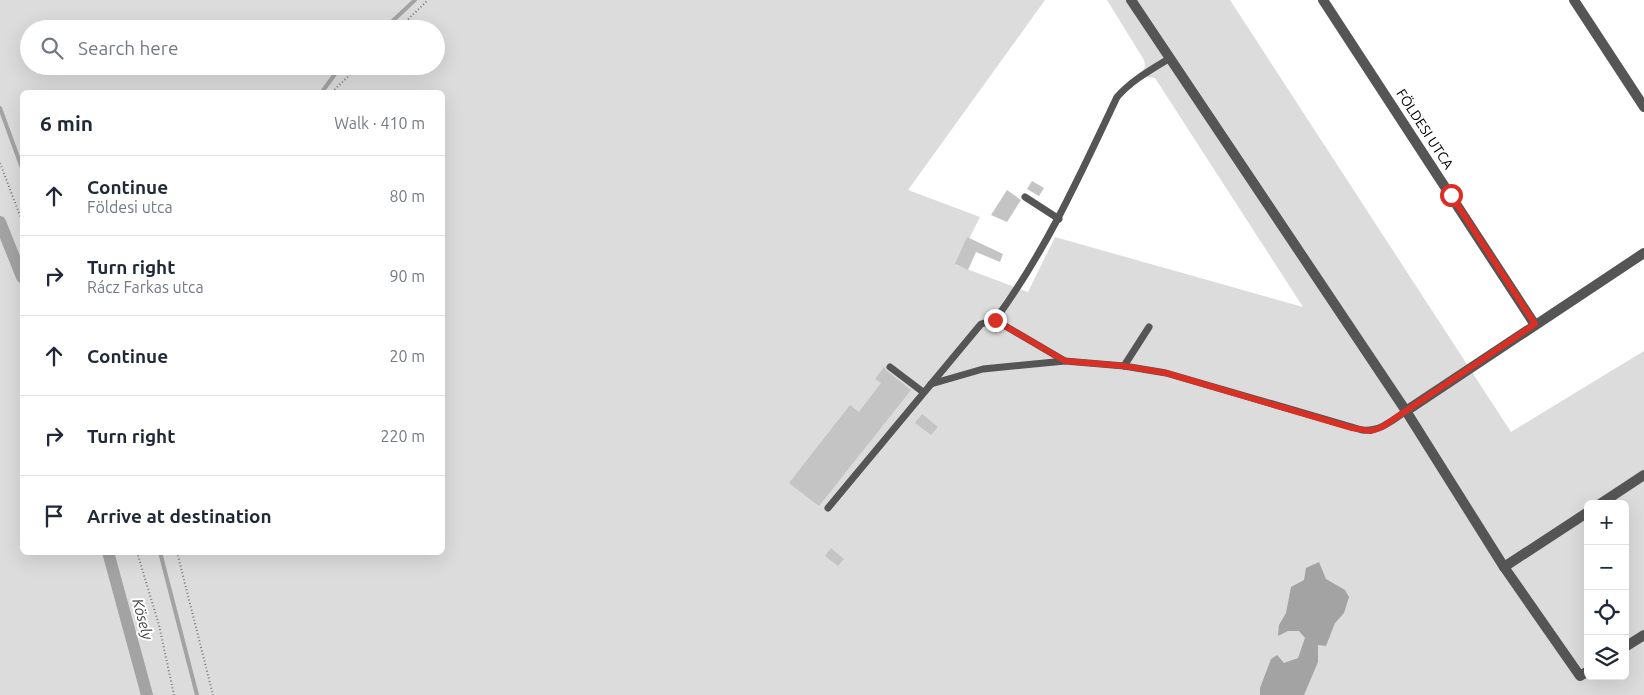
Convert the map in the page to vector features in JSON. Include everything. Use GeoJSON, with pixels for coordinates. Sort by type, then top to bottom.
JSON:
{"type":"FeatureCollection","features":[{"type":"Feature","properties":{"kind":"street"},"geometry":{"type":"LineString","coordinates":[[1131,0],[1406,411],[1504,567],[1584,674]]}},
{"type":"Feature","properties":{"kind":"street","name":"FÖLDESI UTCA"},"geometry":{"type":"LineString","coordinates":[[1323,0],[1535,324]]}},
{"type":"Feature","properties":{"kind":"street"},"geometry":{"type":"LineString","coordinates":[[1574,0],[1644,107]]}},
{"type":"Feature","properties":{"kind":"street"},"geometry":{"type":"LineString","coordinates":[[1406,411],[1644,253]]}},
{"type":"Feature","properties":{"kind":"street"},"geometry":{"type":"LineString","coordinates":[[1606,500],[1644,475]]}},
{"type":"Feature","properties":{"kind":"street"},"geometry":{"type":"LineString","coordinates":[[1504,567],[1584,515]]}},
{"type":"Feature","properties":{"kind":"street"},"geometry":{"type":"LineString","coordinates":[[1629,644],[1644,635]]}},
{"type":"Feature","properties":{"kind":"lane"},"geometry":{"type":"LineString","coordinates":[[828,508],[981,324],[995,320],[1059,219],[1118,97],[1145,74],[1170,58]]}},
{"type":"Feature","properties":{"kind":"lane"},"geometry":{"type":"LineString","coordinates":[[1025,197],[1059,219]]}},
{"type":"Feature","properties":{"kind":"lane"},"geometry":{"type":"LineString","coordinates":[[995,320],[1065,361]]}},
{"type":"Feature","properties":{"kind":"lane"},"geometry":{"type":"LineString","coordinates":[[1124,366],[1149,327]]}},
{"type":"Feature","properties":{"kind":"lane"},"geometry":{"type":"LineString","coordinates":[[930,384],[983,369],[1065,361],[1124,366],[1166,373],[1362,430],[1371,431],[1378,429],[1406,411]]}},
{"type":"Feature","properties":{"kind":"lane"},"geometry":{"type":"LineString","coordinates":[[890,367],[924,392]]}},
{"type":"Feature","properties":{"kind":"path"},"geometry":{"type":"LineString","coordinates":[[407,20],[428,0]]}},
{"type":"Feature","properties":{"kind":"path"},"geometry":{"type":"LineString","coordinates":[[334,90],[350,75]]}},
{"type":"Feature","properties":{"kind":"path"},"geometry":{"type":"LineString","coordinates":[[0,163],[20,215]]}},
{"type":"Feature","properties":{"kind":"path"},"geometry":{"type":"LineString","coordinates":[[138,555],[159,625],[174,695]]}},
{"type":"Feature","properties":{"kind":"path"},"geometry":{"type":"LineString","coordinates":[[178,555],[212,695]]}},
{"type":"Feature","properties":{"kind":"shaded area"},"geometry":{"type":"Polygon","coordinates":[[[0,0],[1045,0],[908,190],[980,217],[956,265],[1028,292],[1055,237],[1303,307],[1155,78],[1147,77],[1143,70],[1145,67],[1144,60],[1107,0],[1230,0],[1511,432],[1644,351],[1644,695],[0,695],[0,0]]]}},
{"type":"Feature","properties":{"kind":"shaded area"},"geometry":{"type":"Polygon","coordinates":[[[1319,562],[1326,579],[1345,590],[1349,597],[1344,613],[1335,623],[1326,646],[1318,645],[1318,662],[1304,695],[1260,695],[1260,688],[1271,659],[1277,655],[1284,663],[1298,658],[1305,638],[1299,631],[1288,631],[1278,636],[1279,625],[1286,613],[1291,587],[1304,580],[1306,568],[1319,562]]]}},
{"type":"Feature","properties":{"kind":"building"},"geometry":{"type":"Polygon","coordinates":[[[1032,181],[1044,188],[1039,196],[1027,189],[1032,181]]]}},
{"type":"Feature","properties":{"kind":"building"},"geometry":{"type":"Polygon","coordinates":[[[1007,190],[1021,200],[1007,222],[991,215],[1007,190]]]}},
{"type":"Feature","properties":{"kind":"building"},"geometry":{"type":"Polygon","coordinates":[[[967,237],[1003,254],[1000,262],[976,252],[968,270],[955,264],[967,237]]]}},
{"type":"Feature","properties":{"kind":"building"},"geometry":{"type":"Polygon","coordinates":[[[884,367],[911,390],[819,506],[789,483],[850,405],[859,412],[881,383],[875,379],[884,367]]]}},
{"type":"Feature","properties":{"kind":"building"},"geometry":{"type":"Polygon","coordinates":[[[922,414],[938,427],[931,435],[915,423],[922,414]]]}},
{"type":"Feature","properties":{"kind":"building"},"geometry":{"type":"Polygon","coordinates":[[[831,548],[844,559],[838,566],[825,556],[831,548]]]}},
{"type":"Feature","properties":{"kind":"waterway"},"geometry":{"type":"LineString","coordinates":[[394,20],[415,0]]}},
{"type":"Feature","properties":{"kind":"waterway"},"geometry":{"type":"LineString","coordinates":[[323,90],[334,75]]}},
{"type":"Feature","properties":{"kind":"waterway"},"geometry":{"type":"LineString","coordinates":[[0,108],[20,163]]}},
{"type":"Feature","properties":{"kind":"waterway","name":"Kösely"},"geometry":{"type":"LineString","coordinates":[[0,222],[20,272]]}},
{"type":"Feature","properties":{"kind":"waterway","name":"Kösely"},"geometry":{"type":"LineString","coordinates":[[109,555],[147,695]]}},
{"type":"Feature","properties":{"kind":"waterway"},"geometry":{"type":"LineString","coordinates":[[161,555],[197,695]]}},
{"type":"Feature","properties":{"kind":"route"},"geometry":{"type":"LineString","coordinates":[[995,320],[1065,361],[1124,366],[1166,373],[1352,428],[1371,431],[1382,427],[1535,324],[1451,195]]}}]}
